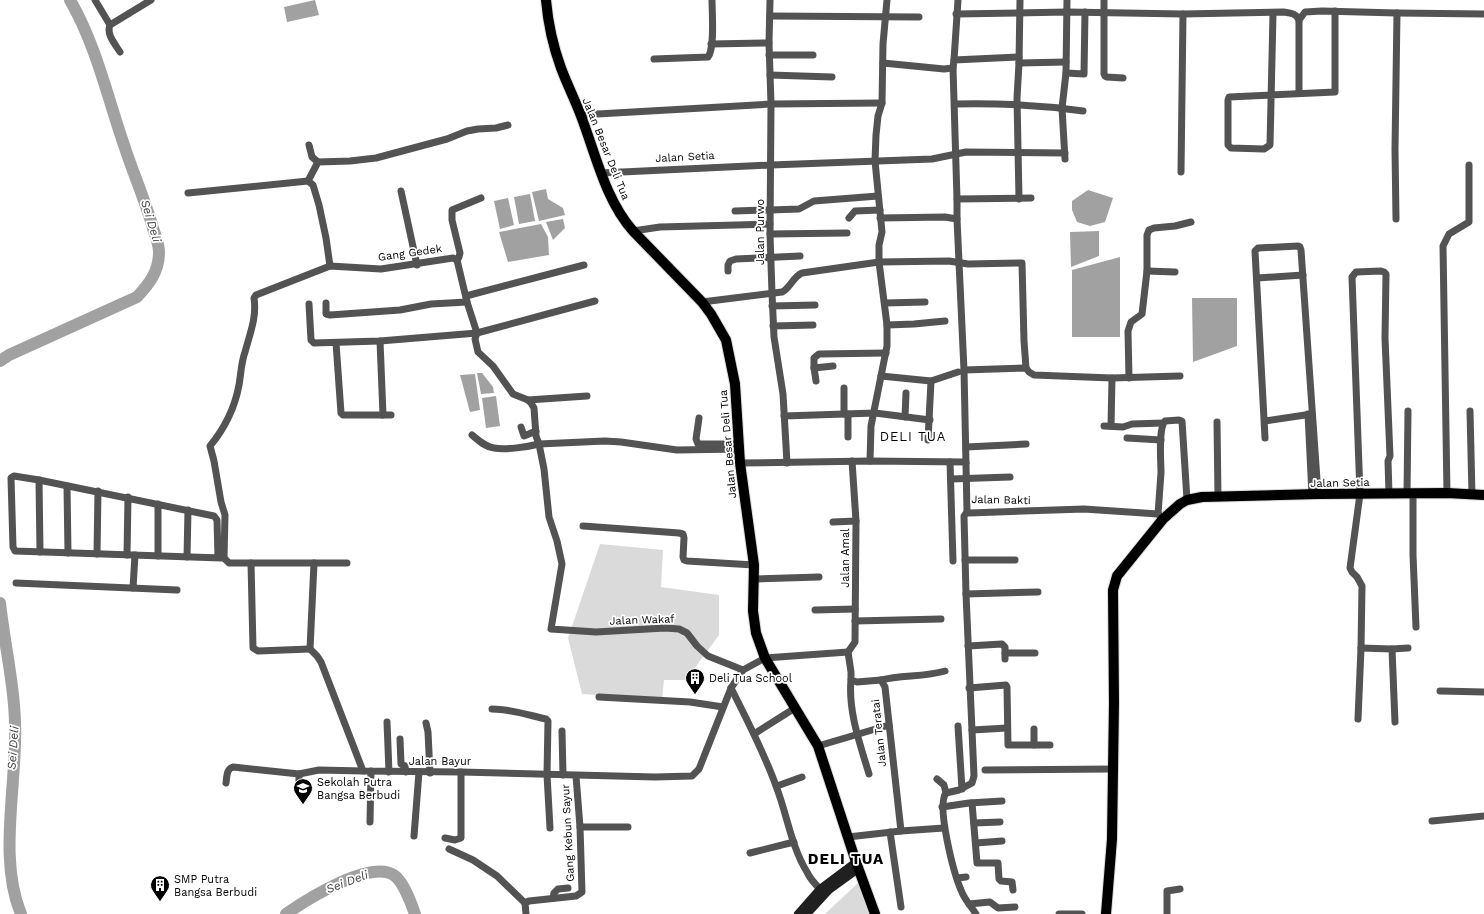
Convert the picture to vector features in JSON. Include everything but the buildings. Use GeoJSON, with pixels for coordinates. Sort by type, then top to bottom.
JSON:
{"type":"FeatureCollection","features":[{"type":"Feature","properties":{"kind":"main road","name":"Jalan Besar Deli Tua"},"geometry":{"type":"LineString","coordinates":[[546,0],[548,21],[564,76],[580,114],[605,185],[619,213],[633,231],[702,302],[711,314],[726,340],[735,384],[740,463],[754,564],[754,619],[756,633],[765,658],[818,746],[857,866],[875,914]]}},
{"type":"Feature","properties":{"kind":"main road","name":"Jalan Setia"},"geometry":{"type":"LineString","coordinates":[[1192,499],[1315,494],[1447,493],[1484,495]]}},
{"type":"Feature","properties":{"kind":"main road"},"geometry":{"type":"LineString","coordinates":[[1106,914],[1112,839],[1114,583],[1117,576],[1161,516],[1180,504],[1192,499]]}},
{"type":"Feature","properties":{"kind":"main road"},"geometry":{"type":"LineString","coordinates":[[798,914],[820,889],[857,866]]}},
{"type":"Feature","properties":{"kind":"main road"},"geometry":{"type":"LineString","coordinates":[[807,914],[829,890],[857,866]]}},
{"type":"Feature","properties":{"kind":"street"},"geometry":{"type":"LineString","coordinates":[[95,0],[110,25]]}},
{"type":"Feature","properties":{"kind":"street"},"geometry":{"type":"LineString","coordinates":[[120,52],[109,34],[108,30],[110,25],[151,0]]}},
{"type":"Feature","properties":{"kind":"street"},"geometry":{"type":"LineString","coordinates":[[654,59],[708,57],[710,54],[711,44],[712,0]]}},
{"type":"Feature","properties":{"kind":"street","name":"Jalan Purwo"},"geometry":{"type":"LineString","coordinates":[[770,0],[770,234],[772,306],[775,346],[783,394],[787,463]]}},
{"type":"Feature","properties":{"kind":"street"},"geometry":{"type":"LineString","coordinates":[[870,461],[872,426],[886,353],[887,325],[879,262],[879,246],[882,232],[875,161],[876,128],[882,103],[883,44],[888,0]]}},
{"type":"Feature","properties":{"kind":"street","name":"Jalan Bakti"},"geometry":{"type":"LineString","coordinates":[[958,0],[953,68],[961,371],[966,447],[965,514],[1084,510],[1161,516]]}},
{"type":"Feature","properties":{"kind":"street"},"geometry":{"type":"LineString","coordinates":[[1020,0],[1017,98],[1020,199]]}},
{"type":"Feature","properties":{"kind":"street"},"geometry":{"type":"LineString","coordinates":[[1062,108],[1066,73],[1067,0]]}},
{"type":"Feature","properties":{"kind":"street"},"geometry":{"type":"LineString","coordinates":[[1104,0],[1104,74],[1107,77],[1123,78]]}},
{"type":"Feature","properties":{"kind":"street"},"geometry":{"type":"LineString","coordinates":[[1273,14],[1270,95],[1270,145],[1264,149],[1229,147],[1228,98],[1241,96],[1270,95],[1299,93],[1329,93],[1335,91],[1335,11]]}},
{"type":"Feature","properties":{"kind":"street"},"geometry":{"type":"LineString","coordinates":[[1299,93],[1299,20],[1302,14],[1307,12],[1335,11],[1484,14]]}},
{"type":"Feature","properties":{"kind":"street"},"geometry":{"type":"LineString","coordinates":[[956,14],[1067,12],[1183,14],[1291,13],[1299,20]]}},
{"type":"Feature","properties":{"kind":"street"},"geometry":{"type":"LineString","coordinates":[[1066,73],[1084,74],[1085,12]]}},
{"type":"Feature","properties":{"kind":"street"},"geometry":{"type":"LineString","coordinates":[[1396,219],[1395,149],[1397,13]]}},
{"type":"Feature","properties":{"kind":"street"},"geometry":{"type":"LineString","coordinates":[[1181,172],[1183,14]]}},
{"type":"Feature","properties":{"kind":"street"},"geometry":{"type":"LineString","coordinates":[[770,16],[886,18],[919,17]]}},
{"type":"Feature","properties":{"kind":"street"},"geometry":{"type":"LineString","coordinates":[[711,44],[769,43]]}},
{"type":"Feature","properties":{"kind":"street"},"geometry":{"type":"LineString","coordinates":[[769,55],[813,55]]}},
{"type":"Feature","properties":{"kind":"street"},"geometry":{"type":"LineString","coordinates":[[954,60],[1066,62]]}},
{"type":"Feature","properties":{"kind":"street"},"geometry":{"type":"LineString","coordinates":[[883,62],[953,68]]}},
{"type":"Feature","properties":{"kind":"street"},"geometry":{"type":"LineString","coordinates":[[770,75],[832,77]]}},
{"type":"Feature","properties":{"kind":"street"},"geometry":{"type":"LineString","coordinates":[[580,114],[771,104],[882,103]]}},
{"type":"Feature","properties":{"kind":"street"},"geometry":{"type":"LineString","coordinates":[[955,104],[1009,103],[1018,106],[1062,108],[1083,111]]}},
{"type":"Feature","properties":{"kind":"street","name":"Jalan Setia"},"geometry":{"type":"LineString","coordinates":[[601,173],[932,159],[966,152],[1065,156],[1062,108]]}},
{"type":"Feature","properties":{"kind":"street"},"geometry":{"type":"LineString","coordinates":[[309,145],[312,156],[318,162],[350,161],[376,158],[447,139],[467,131],[496,128],[508,125]]}},
{"type":"Feature","properties":{"kind":"street"},"geometry":{"type":"LineString","coordinates":[[308,181],[318,162]]}},
{"type":"Feature","properties":{"kind":"street"},"geometry":{"type":"LineString","coordinates":[[1447,493],[1443,246],[1448,234],[1469,222],[1469,165]]}},
{"type":"Feature","properties":{"kind":"street"},"geometry":{"type":"LineString","coordinates":[[188,193],[308,181],[314,185],[326,238],[330,266]]}},
{"type":"Feature","properties":{"kind":"street"},"geometry":{"type":"LineString","coordinates":[[401,191],[417,264]]}},
{"type":"Feature","properties":{"kind":"street"},"geometry":{"type":"LineString","coordinates":[[735,211],[802,209],[814,201],[878,196]]}},
{"type":"Feature","properties":{"kind":"street"},"geometry":{"type":"LineString","coordinates":[[457,260],[460,253],[452,220],[452,210],[481,198]]}},
{"type":"Feature","properties":{"kind":"street"},"geometry":{"type":"LineString","coordinates":[[957,199],[1031,198]]}},
{"type":"Feature","properties":{"kind":"street"},"geometry":{"type":"LineString","coordinates":[[849,218],[855,211],[880,210]]}},
{"type":"Feature","properties":{"kind":"street"},"geometry":{"type":"LineString","coordinates":[[880,218],[957,219]]}},
{"type":"Feature","properties":{"kind":"street"},"geometry":{"type":"LineString","coordinates":[[1129,378],[1128,331],[1131,322],[1142,314],[1147,271],[1147,235],[1149,230],[1154,228],[1175,226],[1191,222]]}},
{"type":"Feature","properties":{"kind":"street"},"geometry":{"type":"LineString","coordinates":[[633,231],[675,226],[770,224]]}},
{"type":"Feature","properties":{"kind":"street"},"geometry":{"type":"LineString","coordinates":[[770,234],[847,233]]}},
{"type":"Feature","properties":{"kind":"street"},"geometry":{"type":"LineString","coordinates":[[1265,438],[1255,252],[1258,248],[1300,247],[1303,275],[1315,494]]}},
{"type":"Feature","properties":{"kind":"street"},"geometry":{"type":"LineString","coordinates":[[728,271],[730,261],[744,258],[800,256]]}},
{"type":"Feature","properties":{"kind":"street","name":"Gang Gedek"},"geometry":{"type":"LineString","coordinates":[[221,558],[225,515],[210,446],[224,425],[235,400],[239,386],[244,352],[254,322],[254,298],[256,295],[330,266],[381,269],[453,258],[457,260],[476,333],[475,339],[478,352],[493,366],[513,394],[528,400]]}},
{"type":"Feature","properties":{"kind":"street"},"geometry":{"type":"LineString","coordinates":[[702,302],[784,291],[802,273],[879,262],[949,261],[968,264],[1022,263],[1024,341],[1026,368],[1029,372],[1034,375],[1112,378],[1180,376]]}},
{"type":"Feature","properties":{"kind":"street"},"geometry":{"type":"LineString","coordinates":[[326,303],[326,314],[330,315],[400,310],[467,299],[584,265]]}},
{"type":"Feature","properties":{"kind":"street"},"geometry":{"type":"LineString","coordinates":[[1358,719],[1362,648],[1362,586],[1350,568],[1360,494],[1352,277],[1356,272],[1381,270],[1386,274],[1385,338],[1390,456],[1388,461],[1389,494]]}},
{"type":"Feature","properties":{"kind":"street"},"geometry":{"type":"LineString","coordinates":[[1147,271],[1175,272]]}},
{"type":"Feature","properties":{"kind":"street"},"geometry":{"type":"LineString","coordinates":[[1257,278],[1303,275]]}},
{"type":"Feature","properties":{"kind":"street"},"geometry":{"type":"LineString","coordinates":[[309,304],[312,342],[336,343],[476,333],[595,301]]}},
{"type":"Feature","properties":{"kind":"street"},"geometry":{"type":"LineString","coordinates":[[885,303],[925,302]]}},
{"type":"Feature","properties":{"kind":"street"},"geometry":{"type":"LineString","coordinates":[[772,306],[815,305]]}},
{"type":"Feature","properties":{"kind":"street"},"geometry":{"type":"LineString","coordinates":[[887,325],[945,321]]}},
{"type":"Feature","properties":{"kind":"street"},"geometry":{"type":"LineString","coordinates":[[774,326],[813,325]]}},
{"type":"Feature","properties":{"kind":"street"},"geometry":{"type":"LineString","coordinates":[[380,341],[383,415]]}},
{"type":"Feature","properties":{"kind":"street"},"geometry":{"type":"LineString","coordinates":[[336,343],[341,413],[343,415],[391,415]]}},
{"type":"Feature","properties":{"kind":"street"},"geometry":{"type":"LineString","coordinates":[[816,381],[814,358],[819,354],[886,353]]}},
{"type":"Feature","properties":{"kind":"street"},"geometry":{"type":"LineString","coordinates":[[814,368],[833,366]]}},
{"type":"Feature","properties":{"kind":"street"},"geometry":{"type":"LineString","coordinates":[[881,376],[931,381],[961,371],[1026,368]]}},
{"type":"Feature","properties":{"kind":"street"},"geometry":{"type":"LineString","coordinates":[[1112,378],[1107,426],[1123,427],[1132,424],[1163,423],[1165,420],[1182,421],[1192,499]]}},
{"type":"Feature","properties":{"kind":"street"},"geometry":{"type":"LineString","coordinates":[[928,440],[931,381]]}},
{"type":"Feature","properties":{"kind":"street"},"geometry":{"type":"LineString","coordinates":[[844,388],[848,437]]}},
{"type":"Feature","properties":{"kind":"street"},"geometry":{"type":"LineString","coordinates":[[905,417],[906,393]]}},
{"type":"Feature","properties":{"kind":"street"},"geometry":{"type":"LineString","coordinates":[[528,400],[587,396]]}},
{"type":"Feature","properties":{"kind":"street"},"geometry":{"type":"LineString","coordinates":[[528,400],[534,408],[539,444]]}},
{"type":"Feature","properties":{"kind":"street"},"geometry":{"type":"LineString","coordinates":[[1408,411],[1416,627]]}},
{"type":"Feature","properties":{"kind":"street"},"geometry":{"type":"LineString","coordinates":[[1470,411],[1472,495]]}},
{"type":"Feature","properties":{"kind":"street"},"geometry":{"type":"LineString","coordinates":[[784,416],[875,413],[930,420]]}},
{"type":"Feature","properties":{"kind":"street"},"geometry":{"type":"LineString","coordinates":[[1265,421],[1310,414]]}},
{"type":"Feature","properties":{"kind":"street"},"geometry":{"type":"LineString","coordinates":[[699,418],[696,439],[698,444],[739,446]]}},
{"type":"Feature","properties":{"kind":"street"},"geometry":{"type":"LineString","coordinates":[[1217,422],[1218,497]]}},
{"type":"Feature","properties":{"kind":"street"},"geometry":{"type":"LineString","coordinates":[[1161,516],[1161,440],[1163,423]]}},
{"type":"Feature","properties":{"kind":"street"},"geometry":{"type":"LineString","coordinates":[[521,427],[524,436],[536,431]]}},
{"type":"Feature","properties":{"kind":"street"},"geometry":{"type":"LineString","coordinates":[[472,435],[482,443],[493,448],[605,441],[677,450],[739,446]]}},
{"type":"Feature","properties":{"kind":"street"},"geometry":{"type":"LineString","coordinates":[[1127,438],[1161,440]]}},
{"type":"Feature","properties":{"kind":"street","name":"Jalan Wakaf"},"geometry":{"type":"LineString","coordinates":[[539,444],[544,469],[549,516],[558,541],[562,564],[551,629],[596,632],[665,628],[679,629],[686,633],[708,656],[743,670]]}},
{"type":"Feature","properties":{"kind":"street"},"geometry":{"type":"LineString","coordinates":[[966,447],[1026,444]]}},
{"type":"Feature","properties":{"kind":"street"},"geometry":{"type":"LineString","coordinates":[[740,463],[852,461],[966,463]]}},
{"type":"Feature","properties":{"kind":"street","name":"Jalan Amal"},"geometry":{"type":"LineString","coordinates":[[848,652],[855,642],[856,600],[856,521],[852,461]]}},
{"type":"Feature","properties":{"kind":"street"},"geometry":{"type":"LineString","coordinates":[[950,462],[953,561]]}},
{"type":"Feature","properties":{"kind":"street"},"geometry":{"type":"LineString","coordinates":[[221,558],[216,517],[128,497],[39,480],[14,476],[10,481],[13,549],[16,551],[221,558],[229,563],[347,563]]}},
{"type":"Feature","properties":{"kind":"street"},"geometry":{"type":"LineString","coordinates":[[951,479],[1010,477]]}},
{"type":"Feature","properties":{"kind":"street"},"geometry":{"type":"LineString","coordinates":[[39,480],[40,552]]}},
{"type":"Feature","properties":{"kind":"street"},"geometry":{"type":"LineString","coordinates":[[67,486],[68,553]]}},
{"type":"Feature","properties":{"kind":"street"},"geometry":{"type":"LineString","coordinates":[[97,554],[98,491]]}},
{"type":"Feature","properties":{"kind":"street"},"geometry":{"type":"LineString","coordinates":[[127,555],[128,497]]}},
{"type":"Feature","properties":{"kind":"street"},"geometry":{"type":"LineString","coordinates":[[158,504],[158,556]]}},
{"type":"Feature","properties":{"kind":"street"},"geometry":{"type":"LineString","coordinates":[[187,557],[188,510]]}},
{"type":"Feature","properties":{"kind":"street"},"geometry":{"type":"LineString","coordinates":[[946,793],[955,792],[972,783],[974,778],[969,688],[965,514],[952,517]]}},
{"type":"Feature","properties":{"kind":"street"},"geometry":{"type":"LineString","coordinates":[[833,522],[856,521]]}},
{"type":"Feature","properties":{"kind":"street"},"geometry":{"type":"LineString","coordinates":[[583,526],[679,533],[683,534],[684,538],[684,560],[754,564]]}},
{"type":"Feature","properties":{"kind":"street"},"geometry":{"type":"LineString","coordinates":[[133,588],[135,555]]}},
{"type":"Feature","properties":{"kind":"street"},"geometry":{"type":"LineString","coordinates":[[965,560],[1015,560]]}},
{"type":"Feature","properties":{"kind":"street"},"geometry":{"type":"LineString","coordinates":[[251,563],[253,648],[258,651],[310,649],[318,656],[363,771]]}},
{"type":"Feature","properties":{"kind":"street"},"geometry":{"type":"LineString","coordinates":[[310,649],[314,563]]}},
{"type":"Feature","properties":{"kind":"street"},"geometry":{"type":"LineString","coordinates":[[754,579],[819,577]]}},
{"type":"Feature","properties":{"kind":"street"},"geometry":{"type":"LineString","coordinates":[[16,583],[177,590]]}},
{"type":"Feature","properties":{"kind":"street"},"geometry":{"type":"LineString","coordinates":[[966,594],[1038,592]]}},
{"type":"Feature","properties":{"kind":"street"},"geometry":{"type":"LineString","coordinates":[[815,610],[855,609]]}},
{"type":"Feature","properties":{"kind":"street"},"geometry":{"type":"LineString","coordinates":[[855,621],[941,619]]}},
{"type":"Feature","properties":{"kind":"street"},"geometry":{"type":"LineString","coordinates":[[968,646],[1002,644],[1005,647],[1005,656],[1034,653]]}},
{"type":"Feature","properties":{"kind":"street"},"geometry":{"type":"LineString","coordinates":[[1362,648],[1408,648]]}},
{"type":"Feature","properties":{"kind":"street"},"geometry":{"type":"LineString","coordinates":[[1392,649],[1394,722]]}},
{"type":"Feature","properties":{"kind":"street"},"geometry":{"type":"LineString","coordinates":[[765,658],[848,652],[851,672],[852,700],[857,734],[869,774]]}},
{"type":"Feature","properties":{"kind":"street","name":"Jalan Bayur"},"geometry":{"type":"LineString","coordinates":[[226,783],[227,771],[233,767],[299,774],[319,770],[430,773],[461,772],[576,776],[692,776],[699,769],[731,688],[743,670],[765,658]]}},
{"type":"Feature","properties":{"kind":"street"},"geometry":{"type":"LineString","coordinates":[[851,680],[857,682],[881,680],[895,677],[925,676],[945,672]]}},
{"type":"Feature","properties":{"kind":"street","name":"Jalan Teratai"},"geometry":{"type":"LineString","coordinates":[[881,680],[887,693],[889,725],[901,831]]}},
{"type":"Feature","properties":{"kind":"street"},"geometry":{"type":"LineString","coordinates":[[969,688],[1006,685],[1008,687],[1008,745],[1050,745]]}},
{"type":"Feature","properties":{"kind":"street"},"geometry":{"type":"LineString","coordinates":[[731,688],[754,734],[777,786],[794,842],[807,873],[820,889]]}},
{"type":"Feature","properties":{"kind":"street"},"geometry":{"type":"LineString","coordinates":[[1440,692],[1484,692]]}},
{"type":"Feature","properties":{"kind":"street"},"geometry":{"type":"LineString","coordinates":[[599,697],[690,702],[723,707]]}},
{"type":"Feature","properties":{"kind":"street"},"geometry":{"type":"LineString","coordinates":[[754,734],[795,708]]}},
{"type":"Feature","properties":{"kind":"street"},"geometry":{"type":"LineString","coordinates":[[492,709],[509,710],[519,714],[547,720],[547,775],[550,828]]}},
{"type":"Feature","properties":{"kind":"street"},"geometry":{"type":"LineString","coordinates":[[387,722],[388,772]]}},
{"type":"Feature","properties":{"kind":"street"},"geometry":{"type":"LineString","coordinates":[[426,722],[428,732],[430,773]]}},
{"type":"Feature","properties":{"kind":"street"},"geometry":{"type":"LineString","coordinates":[[818,746],[889,725]]}},
{"type":"Feature","properties":{"kind":"street"},"geometry":{"type":"LineString","coordinates":[[958,726],[962,788]]}},
{"type":"Feature","properties":{"kind":"street"},"geometry":{"type":"LineString","coordinates":[[972,730],[1007,728]]}},
{"type":"Feature","properties":{"kind":"street"},"geometry":{"type":"LineString","coordinates":[[1034,729],[1034,745]]}},
{"type":"Feature","properties":{"kind":"street"},"geometry":{"type":"LineString","coordinates":[[562,731],[563,775]]}},
{"type":"Feature","properties":{"kind":"street"},"geometry":{"type":"LineString","coordinates":[[400,739],[401,764],[405,766],[406,772]]}},
{"type":"Feature","properties":{"kind":"street"},"geometry":{"type":"LineString","coordinates":[[985,770],[1113,768]]}},
{"type":"Feature","properties":{"kind":"street"},"geometry":{"type":"LineString","coordinates":[[370,822],[371,771]]}},
{"type":"Feature","properties":{"kind":"street"},"geometry":{"type":"LineString","coordinates":[[414,836],[419,772]]}},
{"type":"Feature","properties":{"kind":"street"},"geometry":{"type":"LineString","coordinates":[[444,838],[455,840],[461,838],[461,772]]}},
{"type":"Feature","properties":{"kind":"street"},"geometry":{"type":"LineString","coordinates":[[299,774],[299,790]]}},
{"type":"Feature","properties":{"kind":"street","name":"Gang Kebun Sayur"},"geometry":{"type":"LineString","coordinates":[[525,903],[576,896],[582,892],[580,827],[576,776]]}},
{"type":"Feature","properties":{"kind":"street"},"geometry":{"type":"LineString","coordinates":[[777,786],[802,777]]}},
{"type":"Feature","properties":{"kind":"street"},"geometry":{"type":"LineString","coordinates":[[937,779],[944,785],[946,793],[943,797],[942,808],[944,828],[957,878],[961,890],[976,914]]}},
{"type":"Feature","properties":{"kind":"street"},"geometry":{"type":"LineString","coordinates":[[942,808],[972,803],[1002,801]]}},
{"type":"Feature","properties":{"kind":"street"},"geometry":{"type":"LineString","coordinates":[[972,803],[977,864],[998,863],[999,879],[1001,881],[1012,882],[1013,890]]}},
{"type":"Feature","properties":{"kind":"street"},"geometry":{"type":"LineString","coordinates":[[1432,821],[1484,816]]}},
{"type":"Feature","properties":{"kind":"street"},"geometry":{"type":"LineString","coordinates":[[974,823],[1000,822]]}},
{"type":"Feature","properties":{"kind":"street"},"geometry":{"type":"LineString","coordinates":[[580,827],[628,827]]}},
{"type":"Feature","properties":{"kind":"street"},"geometry":{"type":"LineString","coordinates":[[848,837],[944,828]]}},
{"type":"Feature","properties":{"kind":"street"},"geometry":{"type":"LineString","coordinates":[[890,832],[901,908]]}},
{"type":"Feature","properties":{"kind":"street"},"geometry":{"type":"LineString","coordinates":[[750,853],[794,842]]}},
{"type":"Feature","properties":{"kind":"street"},"geometry":{"type":"LineString","coordinates":[[976,843],[1002,842]]}},
{"type":"Feature","properties":{"kind":"street"},"geometry":{"type":"LineString","coordinates":[[449,849],[473,860],[497,876],[525,903],[526,914]]}},
{"type":"Feature","properties":{"kind":"street"},"geometry":{"type":"LineString","coordinates":[[957,878],[966,878]]}},
{"type":"Feature","properties":{"kind":"street"},"geometry":{"type":"LineString","coordinates":[[553,898],[554,893],[558,889],[568,888]]}},
{"type":"Feature","properties":{"kind":"street"},"geometry":{"type":"LineString","coordinates":[[1167,914],[1167,891],[1180,889]]}},
{"type":"Feature","properties":{"kind":"street"},"geometry":{"type":"LineString","coordinates":[[969,904],[990,902],[998,908],[1015,907]]}},
{"type":"Feature","properties":{"kind":"street"},"geometry":{"type":"LineString","coordinates":[[1060,914],[1082,914]]}},
{"type":"Feature","properties":{"kind":"shaded area"},"geometry":{"type":"Polygon","coordinates":[[[315,0],[319,15],[287,22],[284,7],[315,0]]]}},
{"type":"Feature","properties":{"kind":"shaded area"},"geometry":{"type":"Polygon","coordinates":[[[546,189],[548,199],[563,208],[565,215],[539,221],[532,192],[546,189]]]}},
{"type":"Feature","properties":{"kind":"shaded area"},"geometry":{"type":"Polygon","coordinates":[[[1088,190],[1113,198],[1105,222],[1090,226],[1077,222],[1072,210],[1072,201],[1088,190]]]}},
{"type":"Feature","properties":{"kind":"shaded area"},"geometry":{"type":"Polygon","coordinates":[[[530,194],[535,221],[519,224],[514,197],[530,194]]]}},
{"type":"Feature","properties":{"kind":"shaded area"},"geometry":{"type":"Polygon","coordinates":[[[508,198],[514,225],[500,229],[494,201],[508,198]]]}},
{"type":"Feature","properties":{"kind":"shaded area"},"geometry":{"type":"Polygon","coordinates":[[[563,219],[565,228],[553,240],[546,222],[563,219]]]}},
{"type":"Feature","properties":{"kind":"shaded area"},"geometry":{"type":"Polygon","coordinates":[[[541,224],[548,237],[549,255],[508,262],[499,232],[541,224]]]}},
{"type":"Feature","properties":{"kind":"shaded area"},"geometry":{"type":"Polygon","coordinates":[[[1099,231],[1099,256],[1071,267],[1070,232],[1099,231]]]}},
{"type":"Feature","properties":{"kind":"shaded area"},"geometry":{"type":"Polygon","coordinates":[[[1120,257],[1120,337],[1072,337],[1072,270],[1120,257]]]}},
{"type":"Feature","properties":{"kind":"shaded area"},"geometry":{"type":"Polygon","coordinates":[[[1192,298],[1237,298],[1237,346],[1193,362],[1192,298]]]}},
{"type":"Feature","properties":{"kind":"shaded area"},"geometry":{"type":"Polygon","coordinates":[[[477,373],[482,373],[493,387],[494,393],[481,394],[477,373]]]}},
{"type":"Feature","properties":{"kind":"shaded area"},"geometry":{"type":"Polygon","coordinates":[[[475,374],[480,410],[470,412],[460,375],[475,374]]]}},
{"type":"Feature","properties":{"kind":"shaded area"},"geometry":{"type":"Polygon","coordinates":[[[496,396],[500,426],[486,428],[482,398],[496,396]]]}},
{"type":"Feature","properties":{"kind":"shaded area"},"geometry":{"type":"Polygon","coordinates":[[[600,544],[663,550],[661,587],[719,595],[719,635],[686,680],[664,680],[662,699],[582,694],[568,638],[600,544]]]}},
{"type":"Feature","properties":{"kind":"shaded area"},"geometry":{"type":"Polygon","coordinates":[[[858,883],[871,914],[825,914],[858,883]]]}},
{"type":"Feature","properties":{"kind":"waterway","name":"Sei Deli"},"geometry":{"type":"LineString","coordinates":[[0,361],[9,355],[137,297],[150,282],[159,259],[158,246],[150,218],[94,53],[70,0]]}},
{"type":"Feature","properties":{"kind":"waterway","name":"Sei Deli"},"geometry":{"type":"LineString","coordinates":[[0,603],[12,690],[15,725],[10,830],[11,874],[15,895],[21,914]]}},
{"type":"Feature","properties":{"kind":"waterway","name":"Sei Deli"},"geometry":{"type":"LineString","coordinates":[[286,914],[339,883],[371,872],[385,872],[395,876],[407,894],[415,914]]}},
{"type":"Feature","properties":{"kind":"place","name":"Deli Tua School"},"geometry":{"type":"Point","coordinates":[695,695]}},
{"type":"Feature","properties":{"kind":"place","name":"Sekolah Putra Bangsa Berbudi"},"geometry":{"type":"Point","coordinates":[303,805]}},
{"type":"Feature","properties":{"kind":"place","name":"SMP Putra Bangsa Berbudi"},"geometry":{"type":"Point","coordinates":[160,902]}},
{"type":"Feature","properties":{"kind":"district","name":"DELI TUA"},"geometry":{"type":"Point","coordinates":[913,436]}},
{"type":"Feature","properties":{"kind":"district","name":"DELI TUA"},"geometry":{"type":"Point","coordinates":[846,859]}}]}
